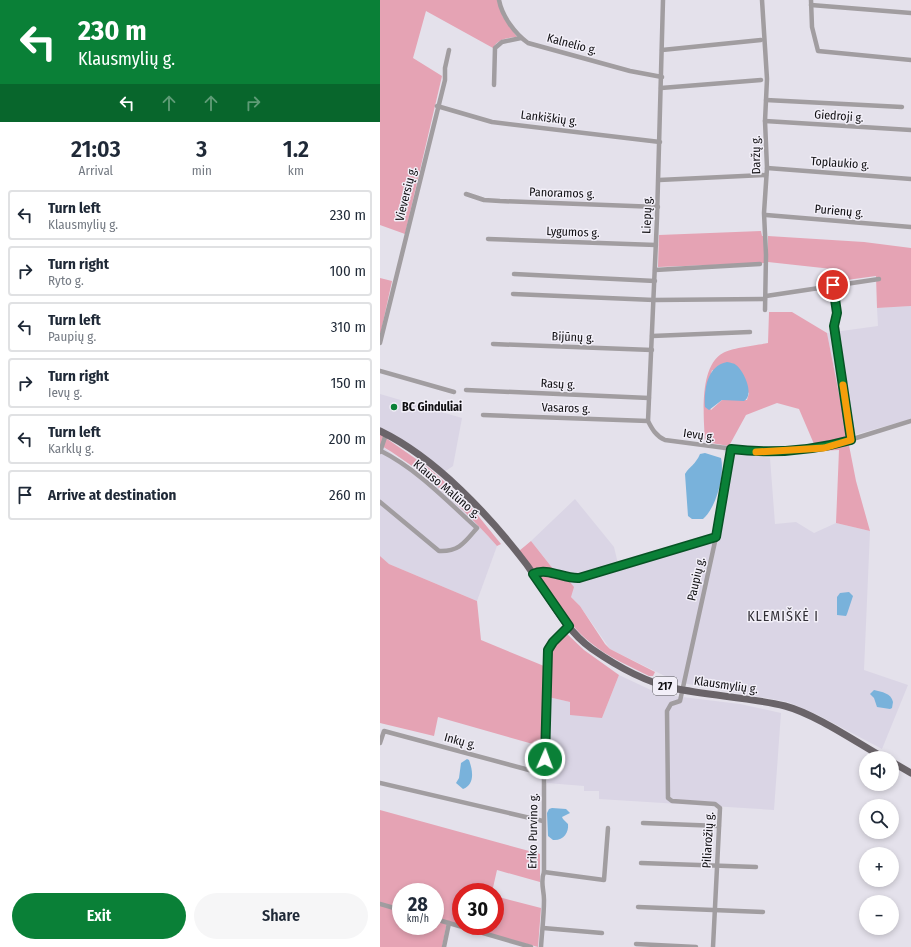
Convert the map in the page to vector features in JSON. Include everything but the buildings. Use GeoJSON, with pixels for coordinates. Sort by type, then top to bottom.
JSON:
{"type":"FeatureCollection","features":[{"type":"Feature","properties":{"kind":"main road","name":"Klausmylių g."},"geometry":{"type":"LineString","coordinates":[[383,433],[408,448],[462,492],[499,531],[533,574],[569,626],[584,643],[606,658],[656,683],[682,690],[770,703],[794,709],[871,751]]}},
{"type":"Feature","properties":{"kind":"main road"},"geometry":{"type":"LineString","coordinates":[[899,766],[911,773]]}},
{"type":"Feature","properties":{"kind":"street"},"geometry":{"type":"LineString","coordinates":[[494,85],[495,48],[502,42],[521,38],[504,14],[500,0]]}},
{"type":"Feature","properties":{"kind":"street","name":"Liepų g."},"geometry":{"type":"LineString","coordinates":[[652,430],[648,421],[659,180],[663,0]]}},
{"type":"Feature","properties":{"kind":"street","name":"Daržų g."},"geometry":{"type":"LineString","coordinates":[[762,0],[767,79],[765,121],[767,168],[765,310]]}},
{"type":"Feature","properties":{"kind":"street"},"geometry":{"type":"LineString","coordinates":[[911,13],[811,3],[812,27],[818,51],[911,60]]}},
{"type":"Feature","properties":{"kind":"street","name":"Kalnelio g."},"geometry":{"type":"LineString","coordinates":[[521,38],[528,42],[630,71],[662,77]]}},
{"type":"Feature","properties":{"kind":"street"},"geometry":{"type":"LineString","coordinates":[[662,50],[761,40]]}},
{"type":"Feature","properties":{"kind":"street","name":"Vieversių g."},"geometry":{"type":"LineString","coordinates":[[380,343],[437,106],[445,80],[445,68],[449,50]]}},
{"type":"Feature","properties":{"kind":"street"},"geometry":{"type":"LineString","coordinates":[[661,88],[761,80]]}},
{"type":"Feature","properties":{"kind":"street"},"geometry":{"type":"LineString","coordinates":[[766,100],[902,107]]}},
{"type":"Feature","properties":{"kind":"street","name":"Lankiškių g."},"geometry":{"type":"LineString","coordinates":[[437,106],[492,122],[660,142]]}},
{"type":"Feature","properties":{"kind":"street","name":"Giedroji g."},"geometry":{"type":"LineString","coordinates":[[765,121],[911,130]]}},
{"type":"Feature","properties":{"kind":"street","name":"Toplaukio g."},"geometry":{"type":"LineString","coordinates":[[767,168],[911,179]]}},
{"type":"Feature","properties":{"kind":"street"},"geometry":{"type":"LineString","coordinates":[[659,180],[766,175]]}},
{"type":"Feature","properties":{"kind":"street","name":"Panoramos g."},"geometry":{"type":"LineString","coordinates":[[466,194],[484,200],[658,207]]}},
{"type":"Feature","properties":{"kind":"street","name":"Purienų g."},"geometry":{"type":"LineString","coordinates":[[766,215],[911,227]]}},
{"type":"Feature","properties":{"kind":"street","name":"Lygumos g."},"geometry":{"type":"LineString","coordinates":[[488,239],[656,245]]}},
{"type":"Feature","properties":{"kind":"street"},"geometry":{"type":"LineString","coordinates":[[655,270],[760,264]]}},
{"type":"Feature","properties":{"kind":"street"},"geometry":{"type":"LineString","coordinates":[[514,274],[655,281]]}},
{"type":"Feature","properties":{"kind":"street"},"geometry":{"type":"LineString","coordinates":[[513,294],[654,300],[766,297],[833,285],[879,279]]}},
{"type":"Feature","properties":{"kind":"street"},"geometry":{"type":"LineString","coordinates":[[833,285],[837,313],[834,326],[851,440]]}},
{"type":"Feature","properties":{"kind":"street"},"geometry":{"type":"LineString","coordinates":[[652,336],[750,332]]}},
{"type":"Feature","properties":{"kind":"street","name":"Bijūnų g."},"geometry":{"type":"LineString","coordinates":[[493,344],[652,350]]}},
{"type":"Feature","properties":{"kind":"street"},"geometry":{"type":"LineString","coordinates":[[380,371],[454,392]]}},
{"type":"Feature","properties":{"kind":"street","name":"Rasų g."},"geometry":{"type":"LineString","coordinates":[[466,390],[649,398]]}},
{"type":"Feature","properties":{"kind":"street","name":"Vasaros g."},"geometry":{"type":"LineString","coordinates":[[483,415],[648,421]]}},
{"type":"Feature","properties":{"kind":"street","name":"Ievų g."},"geometry":{"type":"LineString","coordinates":[[652,430],[665,440],[756,452],[776,452],[824,448],[911,421]]}},
{"type":"Feature","properties":{"kind":"street"},"geometry":{"type":"LineString","coordinates":[[380,452],[383,433]]}},
{"type":"Feature","properties":{"kind":"street","name":"Paupių g."},"geometry":{"type":"LineString","coordinates":[[682,690],[716,537],[731,449]]}},
{"type":"Feature","properties":{"kind":"street","name":"Klauso Malūno g."},"geometry":{"type":"LineString","coordinates":[[380,452],[423,479],[477,528],[463,545],[450,551],[439,551],[380,502]]}},
{"type":"Feature","properties":{"kind":"street"},"geometry":{"type":"LineString","coordinates":[[533,574],[541,572],[570,578],[579,578],[716,537]]}},
{"type":"Feature","properties":{"kind":"street","name":"Eriko Purvino g."},"geometry":{"type":"LineString","coordinates":[[541,947],[544,898],[541,883],[544,872],[543,821],[548,650],[553,642],[569,626]]}},
{"type":"Feature","properties":{"kind":"street","name":"Piliarožių g."},"geometry":{"type":"LineString","coordinates":[[682,690],[680,701],[671,704],[667,710],[667,796],[672,801],[717,804],[720,808],[713,947]]}},
{"type":"Feature","properties":{"kind":"street","name":"Inkų g."},"geometry":{"type":"LineString","coordinates":[[380,743],[384,731],[544,774]]}},
{"type":"Feature","properties":{"kind":"street"},"geometry":{"type":"LineString","coordinates":[[380,784],[543,821]]}},
{"type":"Feature","properties":{"kind":"street"},"geometry":{"type":"LineString","coordinates":[[643,823],[719,826]]}},
{"type":"Feature","properties":{"kind":"street"},"geometry":{"type":"LineString","coordinates":[[544,872],[604,880],[608,828]]}},
{"type":"Feature","properties":{"kind":"street"},"geometry":{"type":"LineString","coordinates":[[641,864],[756,867]]}},
{"type":"Feature","properties":{"kind":"street"},"geometry":{"type":"LineString","coordinates":[[380,904],[392,907]]}},
{"type":"Feature","properties":{"kind":"street"},"geometry":{"type":"LineString","coordinates":[[638,907],[763,912]]}},
{"type":"Feature","properties":{"kind":"street"},"geometry":{"type":"LineString","coordinates":[[444,922],[531,947]]}},
{"type":"Feature","properties":{"kind":"street"},"geometry":{"type":"LineString","coordinates":[[444,947],[449,923]]}},
{"type":"Feature","properties":{"kind":"street"},"geometry":{"type":"LineString","coordinates":[[543,928],[602,933]]}},
{"type":"Feature","properties":{"kind":"street"},"geometry":{"type":"LineString","coordinates":[[636,944],[696,947]]}},
{"type":"Feature","properties":{"kind":"shaded area"},"geometry":{"type":"Polygon","coordinates":[[[380,0],[497,0],[503,17],[517,37],[501,40],[493,48],[426,11],[413,58],[442,76],[405,234],[380,225],[380,0]]]}},
{"type":"Feature","properties":{"kind":"shaded area"},"geometry":{"type":"Polygon","coordinates":[[[761,231],[762,236],[764,236],[764,263],[658,267],[659,235],[761,231]]]}},
{"type":"Feature","properties":{"kind":"shaded area"},"geometry":{"type":"Polygon","coordinates":[[[768,236],[864,242],[911,248],[911,306],[877,308],[876,276],[832,282],[832,269],[768,262],[768,236]]]}},
{"type":"Feature","properties":{"kind":"shaded area"},"geometry":{"type":"Polygon","coordinates":[[[380,278],[392,281],[380,336],[380,278]]]}},
{"type":"Feature","properties":{"kind":"shaded area"},"geometry":{"type":"Polygon","coordinates":[[[911,306],[911,419],[847,437],[827,333],[878,326],[877,308],[911,306]]]}},
{"type":"Feature","properties":{"kind":"shaded area"},"geometry":{"type":"Polygon","coordinates":[[[769,312],[792,312],[827,333],[856,481],[870,531],[836,523],[839,450],[817,451],[799,409],[777,403],[746,415],[729,446],[705,442],[704,394],[706,381],[715,360],[727,351],[768,343],[769,312]],[[712,370],[705,399],[711,410],[722,400],[747,400],[749,393],[712,370]]]}},
{"type":"Feature","properties":{"kind":"shaded area"},"geometry":{"type":"Polygon","coordinates":[[[380,394],[462,418],[453,466],[444,472],[380,428],[380,394]]]}},
{"type":"Feature","properties":{"kind":"shaded area"},"geometry":{"type":"Polygon","coordinates":[[[380,434],[429,468],[467,502],[501,544],[497,546],[457,504],[428,478],[397,455],[380,445],[380,434]]]}},
{"type":"Feature","properties":{"kind":"shaded area"},"geometry":{"type":"Polygon","coordinates":[[[380,445],[440,489],[471,517],[497,546],[477,601],[389,564],[380,556],[380,445]]]}},
{"type":"Feature","properties":{"kind":"shaded area"},"geometry":{"type":"Polygon","coordinates":[[[723,445],[729,446],[746,454],[770,458],[775,524],[796,522],[814,533],[836,523],[870,531],[864,670],[908,685],[882,749],[818,715],[788,702],[677,682],[610,649],[580,606],[571,597],[561,579],[531,541],[575,499],[614,547],[619,568],[711,540],[727,456],[723,450],[723,445]]]}},
{"type":"Feature","properties":{"kind":"shaded area"},"geometry":{"type":"Polygon","coordinates":[[[531,541],[561,579],[570,582],[574,587],[571,597],[580,606],[605,644],[610,649],[655,672],[653,676],[649,676],[604,653],[581,634],[571,623],[519,551],[531,541]]]}},
{"type":"Feature","properties":{"kind":"shaded area"},"geometry":{"type":"Polygon","coordinates":[[[380,556],[389,564],[477,601],[481,640],[544,666],[550,645],[564,631],[584,650],[619,675],[602,718],[570,715],[570,702],[544,696],[540,746],[438,717],[434,736],[380,723],[380,556]]]}},
{"type":"Feature","properties":{"kind":"shaded area"},"geometry":{"type":"Polygon","coordinates":[[[619,675],[653,691],[674,696],[740,704],[781,713],[774,810],[599,799],[599,791],[584,791],[584,786],[547,783],[548,748],[540,746],[544,696],[570,702],[602,718],[619,675]]]}},
{"type":"Feature","properties":{"kind":"shaded area"},"geometry":{"type":"Polygon","coordinates":[[[380,810],[540,854],[540,882],[497,870],[494,883],[452,883],[452,923],[447,922],[442,947],[380,947],[380,810]]]}},
{"type":"Feature","properties":{"kind":"shaded area"},"geometry":{"type":"Polygon","coordinates":[[[504,898],[541,908],[538,947],[495,935],[504,935],[504,898]]]}},
{"type":"Feature","properties":{"kind":"water"},"geometry":{"type":"Polygon","coordinates":[[[727,362],[735,364],[742,372],[747,383],[749,394],[744,401],[722,400],[709,410],[705,407],[705,393],[708,379],[715,368],[720,364],[727,362]]]}},
{"type":"Feature","properties":{"kind":"water"},"geometry":{"type":"Polygon","coordinates":[[[705,453],[721,458],[722,473],[718,491],[708,514],[703,519],[692,519],[688,516],[685,474],[700,454],[705,453]]]}},
{"type":"Feature","properties":{"kind":"water"},"geometry":{"type":"Polygon","coordinates":[[[849,592],[853,596],[846,616],[837,615],[837,597],[840,593],[849,592]]]}},
{"type":"Feature","properties":{"kind":"water"},"geometry":{"type":"Polygon","coordinates":[[[874,690],[886,693],[892,699],[892,708],[877,707],[874,698],[870,694],[874,690]]]}},
{"type":"Feature","properties":{"kind":"water"},"geometry":{"type":"Polygon","coordinates":[[[467,759],[469,760],[472,777],[470,784],[463,789],[456,783],[459,778],[461,763],[467,759]]]}},
{"type":"Feature","properties":{"kind":"water"},"geometry":{"type":"Polygon","coordinates":[[[549,809],[566,809],[570,813],[562,817],[568,824],[565,836],[557,840],[553,840],[548,836],[547,813],[549,809]]]}},
{"type":"Feature","properties":{"kind":"slow traffic"},"geometry":{"type":"LineString","coordinates":[[756,452],[824,448],[851,440],[843,385]]}},
{"type":"Feature","properties":{"kind":"place","name":"BC Ginduliai"},"geometry":{"type":"Point","coordinates":[394,407]}},
{"type":"Feature","properties":{"kind":"district","name":"KLEMIŠKĖ I"},"geometry":{"type":"Point","coordinates":[783,616]}},
{"type":"Feature","properties":{"kind":"route"},"geometry":{"type":"LineString","coordinates":[[545,759],[548,650],[550,645],[569,626],[533,574],[536,572],[544,572],[570,578],[579,578],[716,537],[731,449],[756,452],[776,452],[824,448],[851,440],[834,326],[837,313],[833,285]]}}]}
